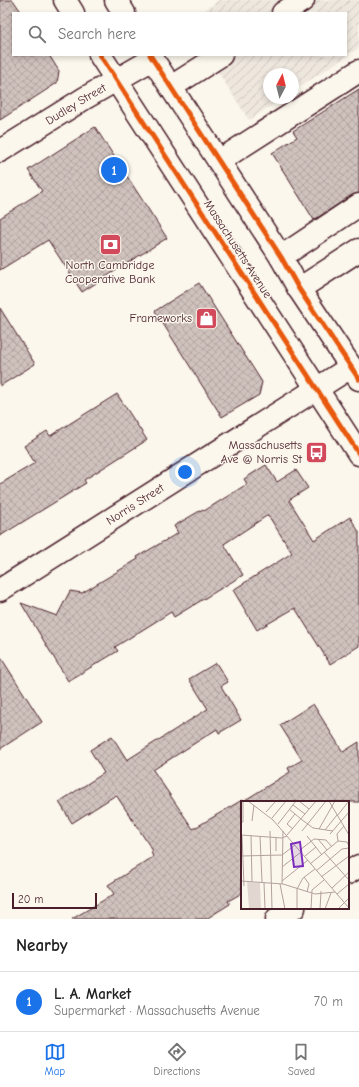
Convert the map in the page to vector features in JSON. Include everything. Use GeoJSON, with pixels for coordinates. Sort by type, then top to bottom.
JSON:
{"type":"FeatureCollection","features":[{"type":"Feature","properties":{"kind":"main road"},"geometry":{"type":"LineString","coordinates":[[65,0],[72,12]]}},
{"type":"Feature","properties":{"kind":"main road"},"geometry":{"type":"LineString","coordinates":[[116,0],[123,12]]}},
{"type":"Feature","properties":{"kind":"main road"},"geometry":{"type":"LineString","coordinates":[[285,12],[303,0]]}},
{"type":"Feature","properties":{"kind":"main road","name":"Massachusetts Avenue"},"geometry":{"type":"LineString","coordinates":[[101,56],[359,454]]}},
{"type":"Feature","properties":{"kind":"main road"},"geometry":{"type":"LineString","coordinates":[[171,87],[219,56]]}},
{"type":"Feature","properties":{"kind":"main road"},"geometry":{"type":"LineString","coordinates":[[151,57],[281,257],[299,289],[355,373]]}},
{"type":"Feature","properties":{"kind":"main road","name":"Dudley Street"},"geometry":{"type":"LineString","coordinates":[[0,151],[151,57]]}},
{"type":"Feature","properties":{"kind":"main road"},"geometry":{"type":"LineString","coordinates":[[219,162],[359,71]]}},
{"type":"Feature","properties":{"kind":"main road"},"geometry":{"type":"LineString","coordinates":[[281,257],[359,205]]}},
{"type":"Feature","properties":{"kind":"main road"},"geometry":{"type":"LineString","coordinates":[[299,289],[359,250]]}},
{"type":"Feature","properties":{"kind":"main road","name":"Norris Street"},"geometry":{"type":"LineString","coordinates":[[0,590],[316,387],[355,373]]}},
{"type":"Feature","properties":{"kind":"main road"},"geometry":{"type":"LineString","coordinates":[[349,872],[359,866]]}},
{"type":"Feature","properties":{"kind":"main road"},"geometry":{"type":"LineString","coordinates":[[277,919],[292,909]]}},
{"type":"Feature","properties":{"kind":"shaded area"},"geometry":{"type":"Polygon","coordinates":[[[219,0],[359,0],[359,48],[347,56],[347,12],[201,12],[219,0]]]}},
{"type":"Feature","properties":{"kind":"shaded area"},"geometry":{"type":"Polygon","coordinates":[[[208,56],[347,56],[299,87],[299,68],[263,68],[263,104],[274,104],[249,120],[208,56]]]}},
{"type":"Feature","properties":{"kind":"building"},"geometry":{"type":"Polygon","coordinates":[[[0,0],[13,0],[21,12],[12,12],[12,56],[50,56],[59,71],[57,83],[0,120],[0,0]]]}},
{"type":"Feature","properties":{"kind":"building"},"geometry":{"type":"Polygon","coordinates":[[[359,89],[359,193],[352,195],[314,220],[272,153],[297,137],[293,131],[359,89]]]}},
{"type":"Feature","properties":{"kind":"building"},"geometry":{"type":"Polygon","coordinates":[[[95,127],[167,238],[82,292],[48,240],[0,270],[0,218],[42,191],[28,170],[95,127]]]}},
{"type":"Feature","properties":{"kind":"building"},"geometry":{"type":"Polygon","coordinates":[[[199,283],[262,382],[259,395],[222,417],[155,311],[199,283]]]}},
{"type":"Feature","properties":{"kind":"building"},"geometry":{"type":"Polygon","coordinates":[[[0,308],[35,364],[0,386],[0,308]]]}},
{"type":"Feature","properties":{"kind":"building"},"geometry":{"type":"Polygon","coordinates":[[[117,394],[147,440],[84,480],[86,483],[0,536],[0,484],[35,463],[24,446],[47,431],[50,436],[117,394]]]}},
{"type":"Feature","properties":{"kind":"building"},"geometry":{"type":"Polygon","coordinates":[[[266,465],[277,482],[296,470],[308,488],[289,500],[314,540],[350,517],[359,532],[359,646],[330,664],[295,608],[257,630],[233,590],[292,553],[268,515],[224,544],[243,575],[174,617],[171,612],[115,647],[118,651],[68,681],[21,603],[57,616],[70,591],[82,593],[138,559],[137,557],[178,533],[174,526],[203,509],[204,511],[247,484],[244,479],[266,465]]]}},
{"type":"Feature","properties":{"kind":"building"},"geometry":{"type":"Polygon","coordinates":[[[0,656],[42,722],[0,749],[0,656]]]}},
{"type":"Feature","properties":{"kind":"building"},"geometry":{"type":"Polygon","coordinates":[[[216,663],[228,682],[221,686],[241,720],[219,733],[217,729],[153,770],[193,829],[242,800],[241,894],[228,901],[230,904],[206,919],[72,919],[114,894],[108,885],[153,857],[151,852],[153,851],[116,795],[72,823],[59,802],[104,773],[90,750],[112,736],[127,760],[208,709],[189,679],[216,663]]]}},
{"type":"Feature","properties":{"kind":"building"},"geometry":{"type":"Polygon","coordinates":[[[313,704],[343,752],[359,742],[359,802],[244,801],[290,772],[288,768],[302,760],[280,725],[313,704]]]}},
{"type":"Feature","properties":{"kind":"cycle path"},"geometry":{"type":"LineString","coordinates":[[101,56],[359,454]]}},
{"type":"Feature","properties":{"kind":"cycle path"},"geometry":{"type":"LineString","coordinates":[[151,56],[281,257],[299,289],[359,379]]}},
{"type":"Feature","properties":{"kind":"place","name":"L. A. Market"},"geometry":{"type":"Point","coordinates":[114,170]}},
{"type":"Feature","properties":{"kind":"place","name":"North Cambridge Cooperative Bank"},"geometry":{"type":"Point","coordinates":[110,244]}},
{"type":"Feature","properties":{"kind":"place","name":"Frameworks"},"geometry":{"type":"Point","coordinates":[207,318]}},
{"type":"Feature","properties":{"kind":"place","name":"Massachusetts Ave @ Norris St"},"geometry":{"type":"Point","coordinates":[317,452]}}]}
